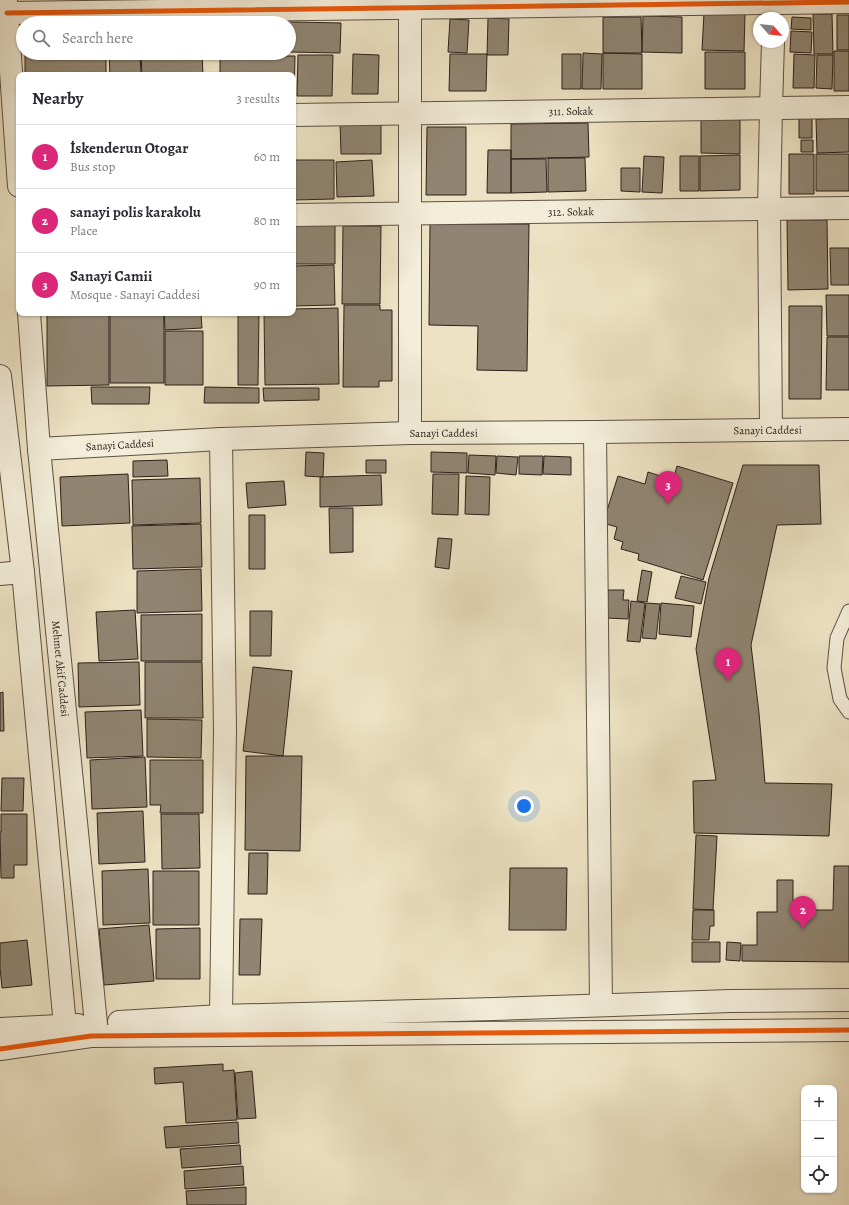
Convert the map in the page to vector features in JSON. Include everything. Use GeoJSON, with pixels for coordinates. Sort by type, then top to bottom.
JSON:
{"type":"FeatureCollection","features":[{"type":"Feature","properties":{"kind":"street"},"geometry":{"type":"LineString","coordinates":[[16,110],[6,6],[410,4],[775,7],[849,2]]}},
{"type":"Feature","properties":{"kind":"street"},"geometry":{"type":"LineString","coordinates":[[410,4],[410,433]]}},
{"type":"Feature","properties":{"kind":"street"},"geometry":{"type":"LineString","coordinates":[[771,430],[769,209],[774,48]]}},
{"type":"Feature","properties":{"kind":"street","name":"311. Sokak"},"geometry":{"type":"LineString","coordinates":[[296,115],[849,107]]}},
{"type":"Feature","properties":{"kind":"street","name":"312. Sokak"},"geometry":{"type":"LineString","coordinates":[[296,215],[849,208]]}},
{"type":"Feature","properties":{"kind":"street","name":"Mehmet Akif Caddesi"},"geometry":{"type":"LineString","coordinates":[[29,316],[39,449],[96,1024]]}},
{"type":"Feature","properties":{"kind":"street"},"geometry":{"type":"LineString","coordinates":[[0,376],[23,572],[65,1026]]}},
{"type":"Feature","properties":{"kind":"street","name":"Sanayi Caddesi"},"geometry":{"type":"LineString","coordinates":[[39,449],[221,439],[410,433],[849,429]]}},
{"type":"Feature","properties":{"kind":"street"},"geometry":{"type":"LineString","coordinates":[[595,432],[601,1006]]}},
{"type":"Feature","properties":{"kind":"street"},"geometry":{"type":"LineString","coordinates":[[221,439],[225,730],[221,1016]]}},
{"type":"Feature","properties":{"kind":"street"},"geometry":{"type":"LineString","coordinates":[[0,574],[23,572]]}},
{"type":"Feature","properties":{"kind":"street"},"geometry":{"type":"LineString","coordinates":[[0,1029],[221,1016],[731,1001],[849,1000]]}},
{"type":"Feature","properties":{"kind":"street"},"geometry":{"type":"LineString","coordinates":[[0,1049],[91,1036],[849,1030]]}},
{"type":"Feature","properties":{"kind":"lane"},"geometry":{"type":"LineString","coordinates":[[849,611],[837,638],[834,668],[840,698],[849,712]]}},
{"type":"Feature","properties":{"kind":"building"},"geometry":{"type":"Polygon","coordinates":[[[704,13],[745,14],[744,51],[702,50],[704,13]]]}},
{"type":"Feature","properties":{"kind":"building"},"geometry":{"type":"Polygon","coordinates":[[[813,14],[832,14],[833,54],[814,54],[813,14]]]}},
{"type":"Feature","properties":{"kind":"building"},"geometry":{"type":"Polygon","coordinates":[[[837,15],[849,15],[849,50],[837,50],[837,15]]]}},
{"type":"Feature","properties":{"kind":"building"},"geometry":{"type":"Polygon","coordinates":[[[643,16],[682,17],[682,53],[642,52],[643,16]]]}},
{"type":"Feature","properties":{"kind":"building"},"geometry":{"type":"Polygon","coordinates":[[[603,17],[641,17],[642,53],[603,53],[603,17]]]}},
{"type":"Feature","properties":{"kind":"building"},"geometry":{"type":"Polygon","coordinates":[[[792,17],[811,18],[811,30],[791,29],[792,17]]]}},
{"type":"Feature","properties":{"kind":"building"},"geometry":{"type":"Polygon","coordinates":[[[488,18],[509,19],[508,55],[487,55],[488,18]]]}},
{"type":"Feature","properties":{"kind":"building"},"geometry":{"type":"Polygon","coordinates":[[[450,19],[469,20],[467,53],[448,52],[450,19]]]}},
{"type":"Feature","properties":{"kind":"building"},"geometry":{"type":"Polygon","coordinates":[[[296,22],[341,23],[340,53],[296,52],[296,22]]]}},
{"type":"Feature","properties":{"kind":"building"},"geometry":{"type":"Polygon","coordinates":[[[791,31],[812,32],[811,53],[790,52],[791,31]]]}},
{"type":"Feature","properties":{"kind":"building"},"geometry":{"type":"Polygon","coordinates":[[[834,51],[849,51],[849,91],[834,91],[834,51]]]}},
{"type":"Feature","properties":{"kind":"building"},"geometry":{"type":"Polygon","coordinates":[[[705,52],[745,52],[745,89],[705,89],[705,52]]]}},
{"type":"Feature","properties":{"kind":"building"},"geometry":{"type":"Polygon","coordinates":[[[583,53],[602,54],[601,89],[582,89],[583,53]]]}},
{"type":"Feature","properties":{"kind":"building"},"geometry":{"type":"Polygon","coordinates":[[[603,53],[642,54],[642,89],[603,89],[603,53]]]}},
{"type":"Feature","properties":{"kind":"building"},"geometry":{"type":"Polygon","coordinates":[[[353,54],[379,55],[378,94],[352,94],[353,54]]]}},
{"type":"Feature","properties":{"kind":"building"},"geometry":{"type":"Polygon","coordinates":[[[450,54],[487,54],[486,91],[449,91],[450,54]]]}},
{"type":"Feature","properties":{"kind":"building"},"geometry":{"type":"Polygon","coordinates":[[[562,54],[581,54],[581,89],[562,89],[562,54]]]}},
{"type":"Feature","properties":{"kind":"building"},"geometry":{"type":"Polygon","coordinates":[[[794,54],[815,55],[814,88],[793,88],[794,54]]]}},
{"type":"Feature","properties":{"kind":"building"},"geometry":{"type":"Polygon","coordinates":[[[298,55],[333,55],[332,96],[297,96],[298,55]]]}},
{"type":"Feature","properties":{"kind":"building"},"geometry":{"type":"Polygon","coordinates":[[[817,55],[833,55],[832,89],[816,88],[817,55]]]}},
{"type":"Feature","properties":{"kind":"building"},"geometry":{"type":"Polygon","coordinates":[[[25,60],[106,60],[106,72],[25,72],[25,60]]]}},
{"type":"Feature","properties":{"kind":"building"},"geometry":{"type":"Polygon","coordinates":[[[109,60],[140,60],[141,72],[110,72],[109,60]]]}},
{"type":"Feature","properties":{"kind":"building"},"geometry":{"type":"Polygon","coordinates":[[[141,60],[202,60],[203,72],[142,72],[141,60]]]}},
{"type":"Feature","properties":{"kind":"building"},"geometry":{"type":"Polygon","coordinates":[[[220,60],[295,60],[295,72],[220,72],[220,60]]]}},
{"type":"Feature","properties":{"kind":"building"},"geometry":{"type":"Polygon","coordinates":[[[799,118],[812,118],[812,138],[799,138],[799,118]]]}},
{"type":"Feature","properties":{"kind":"building"},"geometry":{"type":"Polygon","coordinates":[[[849,118],[849,152],[817,153],[816,119],[849,118]]]}},
{"type":"Feature","properties":{"kind":"building"},"geometry":{"type":"Polygon","coordinates":[[[701,119],[740,119],[740,154],[701,153],[701,119]]]}},
{"type":"Feature","properties":{"kind":"building"},"geometry":{"type":"Polygon","coordinates":[[[340,122],[381,122],[381,154],[341,154],[340,122]]]}},
{"type":"Feature","properties":{"kind":"building"},"geometry":{"type":"Polygon","coordinates":[[[588,123],[589,157],[511,159],[511,124],[588,123]]]}},
{"type":"Feature","properties":{"kind":"building"},"geometry":{"type":"Polygon","coordinates":[[[427,127],[466,127],[466,195],[426,195],[427,127]]]}},
{"type":"Feature","properties":{"kind":"building"},"geometry":{"type":"Polygon","coordinates":[[[801,140],[813,140],[813,152],[801,152],[801,140]]]}},
{"type":"Feature","properties":{"kind":"building"},"geometry":{"type":"Polygon","coordinates":[[[488,150],[511,150],[511,193],[487,193],[488,150]]]}},
{"type":"Feature","properties":{"kind":"building"},"geometry":{"type":"Polygon","coordinates":[[[789,154],[814,154],[814,194],[789,194],[789,154]]]}},
{"type":"Feature","properties":{"kind":"building"},"geometry":{"type":"Polygon","coordinates":[[[816,154],[849,154],[849,191],[816,191],[816,154]]]}},
{"type":"Feature","properties":{"kind":"building"},"geometry":{"type":"Polygon","coordinates":[[[740,155],[740,190],[700,191],[700,156],[740,155]]]}},
{"type":"Feature","properties":{"kind":"building"},"geometry":{"type":"Polygon","coordinates":[[[644,156],[664,157],[662,193],[642,192],[644,156]]]}},
{"type":"Feature","properties":{"kind":"building"},"geometry":{"type":"Polygon","coordinates":[[[680,156],[699,156],[699,191],[680,191],[680,156]]]}},
{"type":"Feature","properties":{"kind":"building"},"geometry":{"type":"Polygon","coordinates":[[[548,158],[585,158],[586,191],[548,192],[548,158]]]}},
{"type":"Feature","properties":{"kind":"building"},"geometry":{"type":"Polygon","coordinates":[[[511,159],[546,159],[547,192],[511,193],[511,159]]]}},
{"type":"Feature","properties":{"kind":"building"},"geometry":{"type":"Polygon","coordinates":[[[296,160],[334,160],[334,199],[296,200],[296,160]]]}},
{"type":"Feature","properties":{"kind":"building"},"geometry":{"type":"Polygon","coordinates":[[[372,160],[374,196],[337,197],[336,162],[372,160]]]}},
{"type":"Feature","properties":{"kind":"building"},"geometry":{"type":"Polygon","coordinates":[[[621,168],[640,168],[640,192],[621,191],[621,168]]]}},
{"type":"Feature","properties":{"kind":"building"},"geometry":{"type":"Polygon","coordinates":[[[787,220],[827,220],[828,289],[788,290],[787,220]]]}},
{"type":"Feature","properties":{"kind":"building"},"geometry":{"type":"Polygon","coordinates":[[[430,224],[529,224],[527,371],[477,370],[478,326],[429,325],[430,224]]]}},
{"type":"Feature","properties":{"kind":"building"},"geometry":{"type":"Polygon","coordinates":[[[296,225],[335,225],[335,264],[296,264],[296,225]]]}},
{"type":"Feature","properties":{"kind":"building"},"geometry":{"type":"Polygon","coordinates":[[[343,226],[381,226],[380,304],[342,304],[343,226]]]}},
{"type":"Feature","properties":{"kind":"building"},"geometry":{"type":"Polygon","coordinates":[[[830,248],[849,248],[849,285],[831,285],[830,248]]]}},
{"type":"Feature","properties":{"kind":"building"},"geometry":{"type":"Polygon","coordinates":[[[334,265],[335,305],[296,306],[296,266],[334,265]]]}},
{"type":"Feature","properties":{"kind":"building"},"geometry":{"type":"Polygon","coordinates":[[[826,295],[849,295],[849,336],[827,336],[826,295]]]}},
{"type":"Feature","properties":{"kind":"building"},"geometry":{"type":"Polygon","coordinates":[[[344,305],[380,305],[380,310],[392,310],[392,381],[379,381],[379,387],[343,387],[344,305]]]}},
{"type":"Feature","properties":{"kind":"building"},"geometry":{"type":"Polygon","coordinates":[[[789,306],[822,306],[821,399],[789,399],[789,306]]]}},
{"type":"Feature","properties":{"kind":"building"},"geometry":{"type":"Polygon","coordinates":[[[338,308],[339,384],[265,385],[264,316],[296,316],[296,309],[338,308]]]}},
{"type":"Feature","properties":{"kind":"building"},"geometry":{"type":"Polygon","coordinates":[[[47,316],[109,316],[109,385],[47,386],[47,316]]]}},
{"type":"Feature","properties":{"kind":"building"},"geometry":{"type":"Polygon","coordinates":[[[110,316],[164,316],[164,383],[110,383],[110,316]]]}},
{"type":"Feature","properties":{"kind":"building"},"geometry":{"type":"Polygon","coordinates":[[[164,316],[201,316],[202,328],[165,330],[164,316]]]}},
{"type":"Feature","properties":{"kind":"building"},"geometry":{"type":"Polygon","coordinates":[[[238,316],[259,316],[258,385],[238,385],[238,316]]]}},
{"type":"Feature","properties":{"kind":"building"},"geometry":{"type":"Polygon","coordinates":[[[165,331],[203,331],[203,385],[165,385],[165,331]]]}},
{"type":"Feature","properties":{"kind":"building"},"geometry":{"type":"Polygon","coordinates":[[[827,337],[849,337],[849,390],[826,390],[827,337]]]}},
{"type":"Feature","properties":{"kind":"building"},"geometry":{"type":"Polygon","coordinates":[[[91,387],[150,387],[149,404],[92,404],[91,387]]]}},
{"type":"Feature","properties":{"kind":"building"},"geometry":{"type":"Polygon","coordinates":[[[205,387],[259,388],[259,403],[204,403],[205,387]]]}},
{"type":"Feature","properties":{"kind":"building"},"geometry":{"type":"Polygon","coordinates":[[[263,388],[319,388],[319,400],[264,401],[263,388]]]}},
{"type":"Feature","properties":{"kind":"building"},"geometry":{"type":"Polygon","coordinates":[[[306,452],[324,453],[323,477],[305,476],[306,452]]]}},
{"type":"Feature","properties":{"kind":"building"},"geometry":{"type":"Polygon","coordinates":[[[431,452],[467,453],[467,473],[431,472],[431,452]]]}},
{"type":"Feature","properties":{"kind":"building"},"geometry":{"type":"Polygon","coordinates":[[[469,455],[496,456],[495,475],[468,473],[469,455]]]}},
{"type":"Feature","properties":{"kind":"building"},"geometry":{"type":"Polygon","coordinates":[[[497,456],[518,457],[516,475],[496,473],[497,456]]]}},
{"type":"Feature","properties":{"kind":"building"},"geometry":{"type":"Polygon","coordinates":[[[519,456],[543,456],[542,475],[519,474],[519,456]]]}},
{"type":"Feature","properties":{"kind":"building"},"geometry":{"type":"Polygon","coordinates":[[[544,456],[571,457],[571,475],[543,474],[544,456]]]}},
{"type":"Feature","properties":{"kind":"building"},"geometry":{"type":"Polygon","coordinates":[[[167,460],[168,476],[133,477],[133,461],[167,460]]]}},
{"type":"Feature","properties":{"kind":"building"},"geometry":{"type":"Polygon","coordinates":[[[366,460],[386,460],[386,473],[366,473],[366,460]]]}},
{"type":"Feature","properties":{"kind":"building"},"geometry":{"type":"Polygon","coordinates":[[[743,465],[819,465],[821,524],[777,525],[751,645],[765,783],[832,784],[829,836],[694,833],[693,781],[716,780],[696,649],[709,578],[743,465]]]}},
{"type":"Feature","properties":{"kind":"building"},"geometry":{"type":"Polygon","coordinates":[[[677,466],[733,483],[703,580],[638,560],[639,554],[621,549],[623,542],[614,539],[617,527],[603,523],[618,476],[645,484],[648,472],[673,480],[677,466]]]}},
{"type":"Feature","properties":{"kind":"building"},"geometry":{"type":"Polygon","coordinates":[[[128,474],[130,523],[62,526],[60,477],[128,474]]]}},
{"type":"Feature","properties":{"kind":"building"},"geometry":{"type":"Polygon","coordinates":[[[433,474],[459,474],[458,515],[432,514],[433,474]]]}},
{"type":"Feature","properties":{"kind":"building"},"geometry":{"type":"Polygon","coordinates":[[[381,475],[382,505],[320,507],[320,477],[381,475]]]}},
{"type":"Feature","properties":{"kind":"building"},"geometry":{"type":"Polygon","coordinates":[[[466,476],[490,477],[489,515],[465,514],[466,476]]]}},
{"type":"Feature","properties":{"kind":"building"},"geometry":{"type":"Polygon","coordinates":[[[200,478],[201,523],[133,525],[132,480],[200,478]]]}},
{"type":"Feature","properties":{"kind":"building"},"geometry":{"type":"Polygon","coordinates":[[[284,481],[286,505],[248,508],[246,483],[284,481]]]}},
{"type":"Feature","properties":{"kind":"building"},"geometry":{"type":"Polygon","coordinates":[[[329,508],[353,508],[353,552],[330,553],[329,508]]]}},
{"type":"Feature","properties":{"kind":"building"},"geometry":{"type":"Polygon","coordinates":[[[249,515],[265,515],[265,569],[249,569],[249,515]]]}},
{"type":"Feature","properties":{"kind":"building"},"geometry":{"type":"Polygon","coordinates":[[[201,524],[202,567],[133,569],[132,526],[201,524]]]}},
{"type":"Feature","properties":{"kind":"building"},"geometry":{"type":"Polygon","coordinates":[[[438,538],[452,539],[449,569],[435,567],[438,538]]]}},
{"type":"Feature","properties":{"kind":"building"},"geometry":{"type":"Polygon","coordinates":[[[201,569],[202,611],[137,613],[137,571],[201,569]]]}},
{"type":"Feature","properties":{"kind":"building"},"geometry":{"type":"Polygon","coordinates":[[[642,570],[652,572],[647,602],[637,601],[642,570]]]}},
{"type":"Feature","properties":{"kind":"building"},"geometry":{"type":"Polygon","coordinates":[[[681,576],[706,582],[701,604],[675,598],[681,576]]]}},
{"type":"Feature","properties":{"kind":"building"},"geometry":{"type":"Polygon","coordinates":[[[608,590],[624,590],[623,600],[629,600],[628,619],[607,618],[608,590]]]}},
{"type":"Feature","properties":{"kind":"building"},"geometry":{"type":"Polygon","coordinates":[[[631,601],[645,603],[640,642],[627,641],[631,601]]]}},
{"type":"Feature","properties":{"kind":"building"},"geometry":{"type":"Polygon","coordinates":[[[646,603],[660,604],[656,639],[642,638],[646,603]]]}},
{"type":"Feature","properties":{"kind":"building"},"geometry":{"type":"Polygon","coordinates":[[[661,603],[694,606],[691,637],[659,634],[661,603]]]}},
{"type":"Feature","properties":{"kind":"building"},"geometry":{"type":"Polygon","coordinates":[[[135,610],[138,659],[99,661],[96,612],[135,610]]]}},
{"type":"Feature","properties":{"kind":"building"},"geometry":{"type":"Polygon","coordinates":[[[250,611],[272,611],[271,656],[250,656],[250,611]]]}},
{"type":"Feature","properties":{"kind":"building"},"geometry":{"type":"Polygon","coordinates":[[[202,614],[202,661],[141,661],[141,615],[202,614]]]}},
{"type":"Feature","properties":{"kind":"building"},"geometry":{"type":"Polygon","coordinates":[[[139,662],[140,705],[79,707],[78,663],[139,662]]]}},
{"type":"Feature","properties":{"kind":"building"},"geometry":{"type":"Polygon","coordinates":[[[145,662],[202,662],[203,718],[145,718],[145,662]]]}},
{"type":"Feature","properties":{"kind":"building"},"geometry":{"type":"Polygon","coordinates":[[[253,667],[292,671],[283,756],[243,751],[253,667]]]}},
{"type":"Feature","properties":{"kind":"building"},"geometry":{"type":"Polygon","coordinates":[[[3,692],[4,731],[0,731],[0,693],[3,692]]]}},
{"type":"Feature","properties":{"kind":"building"},"geometry":{"type":"Polygon","coordinates":[[[141,710],[143,756],[87,758],[85,712],[141,710]]]}},
{"type":"Feature","properties":{"kind":"building"},"geometry":{"type":"Polygon","coordinates":[[[147,719],[202,720],[201,758],[147,757],[147,719]]]}},
{"type":"Feature","properties":{"kind":"building"},"geometry":{"type":"Polygon","coordinates":[[[246,756],[302,756],[300,851],[245,850],[246,756]]]}},
{"type":"Feature","properties":{"kind":"building"},"geometry":{"type":"Polygon","coordinates":[[[145,757],[147,807],[92,809],[90,760],[145,757]]]}},
{"type":"Feature","properties":{"kind":"building"},"geometry":{"type":"Polygon","coordinates":[[[150,760],[203,760],[203,813],[160,813],[161,805],[150,805],[150,760]]]}},
{"type":"Feature","properties":{"kind":"building"},"geometry":{"type":"Polygon","coordinates":[[[2,778],[24,778],[23,811],[1,811],[2,778]]]}},
{"type":"Feature","properties":{"kind":"building"},"geometry":{"type":"Polygon","coordinates":[[[143,811],[145,862],[99,864],[97,813],[143,811]]]}},
{"type":"Feature","properties":{"kind":"building"},"geometry":{"type":"Polygon","coordinates":[[[1,814],[27,814],[27,865],[14,865],[14,878],[1,878],[1,814]]]}},
{"type":"Feature","properties":{"kind":"building"},"geometry":{"type":"Polygon","coordinates":[[[161,814],[199,814],[200,868],[162,869],[161,814]]]}},
{"type":"Feature","properties":{"kind":"building"},"geometry":{"type":"Polygon","coordinates":[[[696,835],[717,836],[713,910],[693,909],[696,835]]]}},
{"type":"Feature","properties":{"kind":"building"},"geometry":{"type":"Polygon","coordinates":[[[249,853],[268,853],[267,894],[248,894],[249,853]]]}},
{"type":"Feature","properties":{"kind":"building"},"geometry":{"type":"Polygon","coordinates":[[[834,866],[849,866],[849,962],[742,961],[742,945],[757,945],[757,912],[777,912],[777,880],[793,880],[793,910],[833,910],[834,866]]]}},
{"type":"Feature","properties":{"kind":"building"},"geometry":{"type":"Polygon","coordinates":[[[510,868],[567,868],[566,930],[509,930],[510,868]]]}},
{"type":"Feature","properties":{"kind":"building"},"geometry":{"type":"Polygon","coordinates":[[[148,869],[150,923],[103,925],[102,871],[148,869]]]}},
{"type":"Feature","properties":{"kind":"building"},"geometry":{"type":"Polygon","coordinates":[[[153,871],[199,871],[199,925],[153,925],[153,871]]]}},
{"type":"Feature","properties":{"kind":"building"},"geometry":{"type":"Polygon","coordinates":[[[693,910],[714,910],[714,926],[710,926],[709,940],[692,940],[693,910]]]}},
{"type":"Feature","properties":{"kind":"building"},"geometry":{"type":"Polygon","coordinates":[[[240,919],[262,919],[260,975],[239,975],[240,919]]]}},
{"type":"Feature","properties":{"kind":"building"},"geometry":{"type":"Polygon","coordinates":[[[149,925],[154,981],[104,985],[99,929],[149,925]]]}},
{"type":"Feature","properties":{"kind":"building"},"geometry":{"type":"Polygon","coordinates":[[[200,928],[200,979],[156,979],[156,929],[200,928]]]}},
{"type":"Feature","properties":{"kind":"building"},"geometry":{"type":"Polygon","coordinates":[[[27,940],[32,985],[2,988],[0,943],[27,940]]]}},
{"type":"Feature","properties":{"kind":"building"},"geometry":{"type":"Polygon","coordinates":[[[692,942],[720,942],[720,962],[692,962],[692,942]]]}},
{"type":"Feature","properties":{"kind":"building"},"geometry":{"type":"Polygon","coordinates":[[[727,942],[741,943],[740,961],[726,960],[727,942]]]}},
{"type":"Feature","properties":{"kind":"building"},"geometry":{"type":"Polygon","coordinates":[[[223,1064],[223,1071],[234,1070],[237,1120],[186,1123],[183,1082],[155,1084],[154,1068],[223,1064]]]}},
{"type":"Feature","properties":{"kind":"building"},"geometry":{"type":"Polygon","coordinates":[[[252,1071],[256,1118],[238,1119],[235,1073],[252,1071]]]}},
{"type":"Feature","properties":{"kind":"building"},"geometry":{"type":"Polygon","coordinates":[[[238,1122],[239,1143],[166,1148],[164,1127],[238,1122]]]}},
{"type":"Feature","properties":{"kind":"building"},"geometry":{"type":"Polygon","coordinates":[[[240,1145],[241,1164],[182,1168],[180,1149],[240,1145]]]}},
{"type":"Feature","properties":{"kind":"building"},"geometry":{"type":"Polygon","coordinates":[[[243,1166],[244,1185],[185,1189],[184,1171],[243,1166]]]}},
{"type":"Feature","properties":{"kind":"building"},"geometry":{"type":"Polygon","coordinates":[[[246,1187],[246,1205],[187,1205],[186,1191],[246,1187]]]}},
{"type":"Feature","properties":{"kind":"cycle path"},"geometry":{"type":"LineString","coordinates":[[7,13],[849,2]]}},
{"type":"Feature","properties":{"kind":"cycle path"},"geometry":{"type":"LineString","coordinates":[[0,1049],[91,1036],[849,1030]]}},
{"type":"Feature","properties":{"kind":"place","name":"Sanayi Camii"},"geometry":{"type":"Point","coordinates":[668,504]}},
{"type":"Feature","properties":{"kind":"place","name":"İskenderun Otogar"},"geometry":{"type":"Point","coordinates":[728,681]}},
{"type":"Feature","properties":{"kind":"place","name":"sanayi polis karakolu"},"geometry":{"type":"Point","coordinates":[803,929]}}]}
